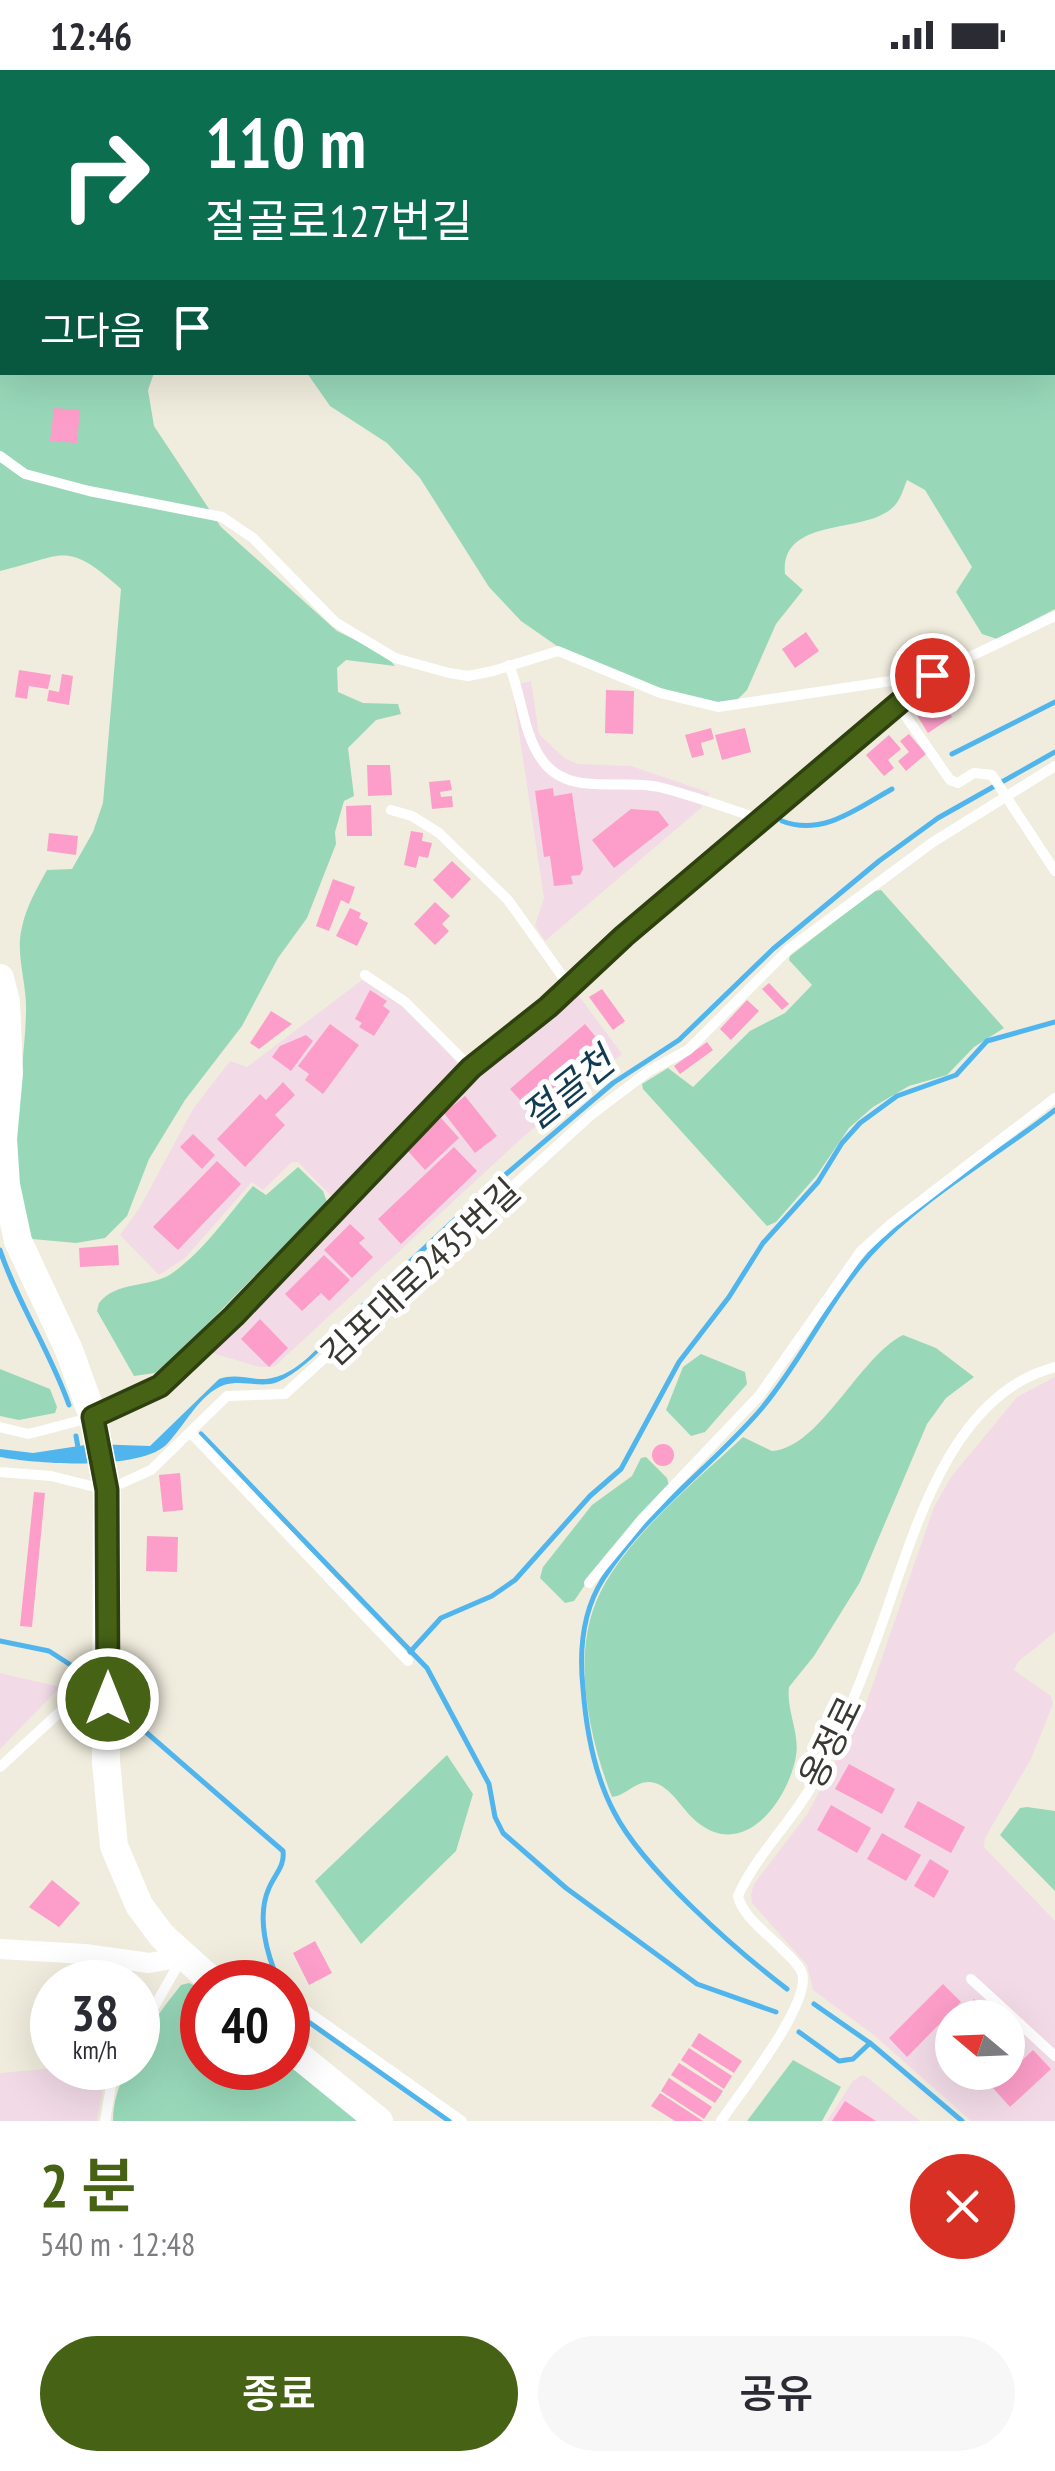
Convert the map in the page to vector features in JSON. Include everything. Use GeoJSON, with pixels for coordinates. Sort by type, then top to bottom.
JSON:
{"type":"FeatureCollection","features":[{"type":"Feature","properties":{"kind":"street"},"geometry":{"type":"LineString","coordinates":[[0,978],[6,1002],[8,1073],[4,1139],[14,1222],[30,1272],[69,1350],[94,1424],[106,1482],[107,1780],[114,1846],[139,1905],[187,1960]]}},
{"type":"Feature","properties":{"kind":"street"},"geometry":{"type":"LineString","coordinates":[[0,1950],[85,1954],[149,1963],[183,1957]]}},
{"type":"Feature","properties":{"kind":"street"},"geometry":{"type":"LineString","coordinates":[[310,2065],[380,2121]]}},
{"type":"Feature","properties":{"kind":"lane"},"geometry":{"type":"LineString","coordinates":[[0,456],[25,474],[222,517],[254,538],[335,622],[396,658],[468,676],[558,650],[660,693],[718,707],[932,675]]}},
{"type":"Feature","properties":{"kind":"lane"},"geometry":{"type":"LineString","coordinates":[[0,1427],[28,1434],[94,1424],[160,1386],[234,1316],[471,1068],[932,675],[1055,616]]}},
{"type":"Feature","properties":{"kind":"lane"},"geometry":{"type":"LineString","coordinates":[[509,666],[524,706],[530,740],[544,763],[564,779],[652,786],[762,820]]}},
{"type":"Feature","properties":{"kind":"lane"},"geometry":{"type":"LineString","coordinates":[[898,704],[950,780],[958,784],[974,774],[992,774],[1055,871]]}},
{"type":"Feature","properties":{"kind":"lane","name":"김포대로2435번길"},"geometry":{"type":"LineString","coordinates":[[106,1482],[151,1470],[209,1409],[227,1396],[275,1396],[293,1388],[592,1115],[650,1071],[688,1050],[789,949],[1004,793],[1055,766]]}},
{"type":"Feature","properties":{"kind":"lane"},"geometry":{"type":"LineString","coordinates":[[391,810],[412,816],[440,833],[508,900],[570,987]]}},
{"type":"Feature","properties":{"kind":"lane"},"geometry":{"type":"LineString","coordinates":[[364,975],[404,1002],[471,1068]]}},
{"type":"Feature","properties":{"kind":"lane"},"geometry":{"type":"LineString","coordinates":[[589,1583],[642,1519],[760,1396],[861,1251],[890,1224],[1055,1098]]}},
{"type":"Feature","properties":{"kind":"lane","name":"옹정로"},"geometry":{"type":"LineString","coordinates":[[720,2121],[784,2028],[803,1987],[802,1973],[793,1960],[749,1915],[738,1896],[814,1781],[874,1646],[938,1472],[966,1432],[1005,1392],[1038,1371],[1055,1367]]}},
{"type":"Feature","properties":{"kind":"lane"},"geometry":{"type":"LineString","coordinates":[[190,1433],[408,1661]]}},
{"type":"Feature","properties":{"kind":"lane"},"geometry":{"type":"LineString","coordinates":[[0,1472],[106,1482]]}},
{"type":"Feature","properties":{"kind":"lane"},"geometry":{"type":"LineString","coordinates":[[0,1767],[108,1668]]}},
{"type":"Feature","properties":{"kind":"lane"},"geometry":{"type":"LineString","coordinates":[[160,1996],[183,1957]]}},
{"type":"Feature","properties":{"kind":"lane"},"geometry":{"type":"LineString","coordinates":[[971,1979],[1055,2056]]}},
{"type":"Feature","properties":{"kind":"lane"},"geometry":{"type":"LineString","coordinates":[[310,2013],[462,2121]]}},
{"type":"Feature","properties":{"kind":"lane"},"geometry":{"type":"LineString","coordinates":[[106,2121],[111,2090]]}},
{"type":"Feature","properties":{"kind":"shaded area"},"geometry":{"type":"Polygon","coordinates":[[[531,681],[539,734],[564,758],[578,764],[631,766],[710,793],[701,808],[545,941],[535,925],[544,898],[512,686],[531,681]]]}},
{"type":"Feature","properties":{"kind":"shaded area"},"geometry":{"type":"Polygon","coordinates":[[[362,980],[401,1005],[442,1046],[457,1063],[454,1075],[335,1200],[298,1162],[292,1162],[263,1190],[252,1182],[185,1258],[159,1275],[120,1235],[139,1209],[193,1109],[230,1061],[247,1067],[362,980]]]}},
{"type":"Feature","properties":{"kind":"shaded area"},"geometry":{"type":"Polygon","coordinates":[[[573,995],[579,996],[622,1054],[523,1137],[274,1367],[259,1367],[212,1353],[475,1071],[573,995]]]}},
{"type":"Feature","properties":{"kind":"shaded area"},"geometry":{"type":"Polygon","coordinates":[[[1055,1377],[1055,1632],[1018,1662],[1014,1670],[1051,1696],[1053,1704],[1031,1759],[985,1838],[984,1847],[1055,1921],[1055,2121],[971,2121],[936,2090],[1025,2090],[1025,2000],[935,2000],[935,2089],[875,2036],[813,1990],[807,1965],[752,1903],[754,1884],[808,1813],[867,1701],[934,1507],[951,1477],[1017,1397],[1055,1377]]]}},
{"type":"Feature","properties":{"kind":"shaded area"},"geometry":{"type":"Polygon","coordinates":[[[0,1673],[60,1687],[0,1749],[0,1673]]]}},
{"type":"Feature","properties":{"kind":"shaded area"},"geometry":{"type":"Polygon","coordinates":[[[30,2070],[30,2090],[103,2090],[97,2121],[0,2121],[0,2073],[30,2070]]]}},
{"type":"Feature","properties":{"kind":"shaded area"},"geometry":{"type":"Polygon","coordinates":[[[862,2075],[920,2121],[827,2121],[853,2081],[862,2075]]]}},
{"type":"Feature","properties":{"kind":"green space"},"geometry":{"type":"Polygon","coordinates":[[[0,375],[153,375],[148,390],[154,426],[221,527],[337,631],[386,655],[395,666],[346,660],[337,668],[338,692],[363,703],[398,704],[401,714],[376,720],[348,748],[354,796],[344,801],[335,832],[336,844],[307,918],[278,958],[242,1026],[185,1100],[149,1159],[127,1216],[105,1238],[76,1243],[32,1239],[17,1186],[17,1127],[26,1011],[20,937],[29,905],[47,870],[72,869],[93,832],[103,803],[121,589],[75,557],[52,557],[0,571],[0,375]]]}},
{"type":"Feature","properties":{"kind":"green space"},"geometry":{"type":"Polygon","coordinates":[[[308,375],[1055,375],[1055,609],[997,639],[982,634],[956,592],[972,567],[925,490],[907,480],[897,503],[878,517],[809,535],[795,543],[787,556],[785,574],[803,590],[776,624],[747,690],[735,702],[708,703],[663,691],[557,646],[521,621],[489,587],[420,478],[387,443],[330,406],[308,375]]]}},
{"type":"Feature","properties":{"kind":"green space"},"geometry":{"type":"Polygon","coordinates":[[[881,890],[1004,1028],[974,1047],[947,1075],[909,1086],[873,1107],[849,1128],[817,1175],[776,1222],[767,1226],[642,1084],[668,1068],[693,1087],[750,1031],[785,1013],[812,985],[789,960],[790,956],[874,891],[881,890]]]}},
{"type":"Feature","properties":{"kind":"green space"},"geometry":{"type":"Polygon","coordinates":[[[298,1167],[323,1191],[327,1202],[173,1359],[155,1373],[134,1376],[97,1311],[99,1303],[114,1291],[171,1274],[204,1244],[253,1186],[266,1195],[298,1167]]]}},
{"type":"Feature","properties":{"kind":"green space"},"geometry":{"type":"Polygon","coordinates":[[[903,1335],[936,1348],[974,1377],[946,1398],[927,1424],[860,1582],[814,1656],[789,1687],[796,1756],[775,1805],[764,1818],[735,1834],[718,1833],[701,1825],[655,1783],[643,1783],[612,1797],[591,1726],[585,1674],[589,1625],[608,1579],[661,1513],[743,1437],[772,1451],[790,1446],[823,1419],[886,1346],[903,1335]]]}},
{"type":"Feature","properties":{"kind":"green space"},"geometry":{"type":"Polygon","coordinates":[[[701,1354],[745,1372],[747,1384],[705,1432],[691,1436],[666,1410],[683,1367],[701,1354]]]}},
{"type":"Feature","properties":{"kind":"green space"},"geometry":{"type":"Polygon","coordinates":[[[0,1369],[50,1389],[57,1407],[55,1413],[19,1420],[0,1416],[0,1369]]]}},
{"type":"Feature","properties":{"kind":"green space"},"geometry":{"type":"Polygon","coordinates":[[[646,1457],[669,1485],[604,1557],[574,1601],[565,1603],[540,1578],[543,1567],[592,1505],[632,1476],[641,1458],[646,1457]]]}},
{"type":"Feature","properties":{"kind":"green space"},"geometry":{"type":"Polygon","coordinates":[[[447,1755],[473,1794],[456,1851],[361,1944],[315,1881],[447,1755]]]}},
{"type":"Feature","properties":{"kind":"green space"},"geometry":{"type":"Polygon","coordinates":[[[1020,1808],[1055,1811],[1055,1891],[1000,1835],[1020,1808]]]}},
{"type":"Feature","properties":{"kind":"green space"},"geometry":{"type":"Polygon","coordinates":[[[180,1986],[180,2090],[310,2090],[310,2078],[363,2121],[113,2121],[118,2090],[160,2090],[160,2014],[180,1986]]]}},
{"type":"Feature","properties":{"kind":"green space"},"geometry":{"type":"Polygon","coordinates":[[[793,2060],[841,2087],[822,2121],[747,2121],[793,2060]]]}},
{"type":"Feature","properties":{"kind":"water"},"geometry":{"type":"Polygon","coordinates":[[[342,1323],[332,1339],[289,1376],[270,1384],[230,1384],[215,1389],[166,1445],[152,1453],[133,1459],[86,1463],[0,1457],[0,1449],[33,1453],[92,1444],[150,1446],[219,1379],[278,1377],[308,1357],[342,1323]]]}},
{"type":"Feature","properties":{"kind":"building"},"geometry":{"type":"Polygon","coordinates":[[[54,408],[80,410],[77,443],[50,441],[54,408]]]}},
{"type":"Feature","properties":{"kind":"building"},"geometry":{"type":"Polygon","coordinates":[[[806,632],[819,651],[795,668],[782,649],[806,632]]]}},
{"type":"Feature","properties":{"kind":"building"},"geometry":{"type":"Polygon","coordinates":[[[19,670],[51,675],[48,689],[29,686],[27,699],[15,697],[19,670]]]}},
{"type":"Feature","properties":{"kind":"building"},"geometry":{"type":"Polygon","coordinates":[[[62,674],[73,676],[69,705],[47,701],[49,690],[59,692],[62,674]]]}},
{"type":"Feature","properties":{"kind":"building"},"geometry":{"type":"Polygon","coordinates":[[[606,690],[634,691],[633,734],[605,733],[606,690]]]}},
{"type":"Feature","properties":{"kind":"building"},"geometry":{"type":"Polygon","coordinates":[[[937,693],[952,717],[928,733],[913,709],[937,693]]]}},
{"type":"Feature","properties":{"kind":"building"},"geometry":{"type":"Polygon","coordinates":[[[711,728],[714,739],[701,743],[704,755],[692,758],[685,735],[711,728]]]}},
{"type":"Feature","properties":{"kind":"building"},"geometry":{"type":"Polygon","coordinates":[[[745,728],[751,752],[722,760],[715,735],[745,728]]]}},
{"type":"Feature","properties":{"kind":"building"},"geometry":{"type":"Polygon","coordinates":[[[909,734],[926,754],[906,771],[898,761],[909,752],[900,741],[909,734]]]}},
{"type":"Feature","properties":{"kind":"building"},"geometry":{"type":"Polygon","coordinates":[[[889,735],[901,749],[888,760],[894,768],[884,776],[866,755],[889,735]]]}},
{"type":"Feature","properties":{"kind":"building"},"geometry":{"type":"Polygon","coordinates":[[[367,765],[390,765],[392,795],[368,796],[367,765]]]}},
{"type":"Feature","properties":{"kind":"building"},"geometry":{"type":"Polygon","coordinates":[[[450,780],[452,790],[440,792],[441,797],[452,796],[453,807],[432,809],[429,782],[450,780]]]}},
{"type":"Feature","properties":{"kind":"building"},"geometry":{"type":"Polygon","coordinates":[[[553,788],[554,796],[572,793],[583,869],[580,875],[571,876],[573,884],[554,886],[550,856],[544,857],[535,791],[553,788]]]}},
{"type":"Feature","properties":{"kind":"building"},"geometry":{"type":"Polygon","coordinates":[[[371,805],[372,836],[347,836],[346,806],[371,805]]]}},
{"type":"Feature","properties":{"kind":"building"},"geometry":{"type":"Polygon","coordinates":[[[631,809],[658,811],[669,825],[614,868],[592,840],[631,809]]]}},
{"type":"Feature","properties":{"kind":"building"},"geometry":{"type":"Polygon","coordinates":[[[411,831],[423,833],[422,841],[432,843],[428,858],[419,856],[416,868],[404,865],[411,831]]]}},
{"type":"Feature","properties":{"kind":"building"},"geometry":{"type":"Polygon","coordinates":[[[49,833],[78,836],[76,855],[47,851],[49,833]]]}},
{"type":"Feature","properties":{"kind":"building"},"geometry":{"type":"Polygon","coordinates":[[[452,861],[471,879],[452,899],[433,880],[452,861]]]}},
{"type":"Feature","properties":{"kind":"building"},"geometry":{"type":"Polygon","coordinates":[[[333,879],[355,887],[349,904],[341,900],[329,931],[316,926],[333,879]]]}},
{"type":"Feature","properties":{"kind":"building"},"geometry":{"type":"Polygon","coordinates":[[[435,902],[450,916],[442,924],[449,931],[435,945],[414,924],[435,902]]]}},
{"type":"Feature","properties":{"kind":"building"},"geometry":{"type":"Polygon","coordinates":[[[350,908],[361,913],[359,918],[368,923],[357,946],[336,936],[350,908]]]}},
{"type":"Feature","properties":{"kind":"building"},"geometry":{"type":"Polygon","coordinates":[[[769,983],[789,1004],[782,1010],[762,989],[769,983]]]}},
{"type":"Feature","properties":{"kind":"building"},"geometry":{"type":"Polygon","coordinates":[[[602,989],[625,1021],[613,1030],[589,997],[602,989]]]}},
{"type":"Feature","properties":{"kind":"building"},"geometry":{"type":"Polygon","coordinates":[[[370,990],[387,1001],[383,1006],[390,1011],[374,1036],[359,1027],[362,1023],[355,1019],[370,990]]]}},
{"type":"Feature","properties":{"kind":"building"},"geometry":{"type":"Polygon","coordinates":[[[747,1000],[759,1011],[731,1040],[720,1029],[747,1000]]]}},
{"type":"Feature","properties":{"kind":"building"},"geometry":{"type":"Polygon","coordinates":[[[271,1011],[292,1024],[259,1049],[250,1043],[271,1011]]]}},
{"type":"Feature","properties":{"kind":"building"},"geometry":{"type":"Polygon","coordinates":[[[330,1024],[359,1045],[323,1094],[305,1080],[309,1074],[298,1066],[330,1024]]]}},
{"type":"Feature","properties":{"kind":"building"},"geometry":{"type":"Polygon","coordinates":[[[585,1024],[606,1049],[532,1113],[510,1089],[585,1024]]]}},
{"type":"Feature","properties":{"kind":"building"},"geometry":{"type":"Polygon","coordinates":[[[306,1035],[313,1041],[291,1071],[272,1057],[280,1046],[306,1035]]]}},
{"type":"Feature","properties":{"kind":"building"},"geometry":{"type":"Polygon","coordinates":[[[707,1042],[713,1050],[680,1074],[674,1066],[707,1042]]]}},
{"type":"Feature","properties":{"kind":"building"},"geometry":{"type":"Polygon","coordinates":[[[283,1082],[295,1095],[275,1115],[285,1125],[245,1167],[217,1139],[260,1094],[266,1100],[283,1082]]]}},
{"type":"Feature","properties":{"kind":"building"},"geometry":{"type":"Polygon","coordinates":[[[465,1096],[497,1136],[475,1153],[444,1113],[465,1096]]]}},
{"type":"Feature","properties":{"kind":"building"},"geometry":{"type":"Polygon","coordinates":[[[441,1118],[459,1138],[425,1170],[407,1150],[441,1118]]]}},
{"type":"Feature","properties":{"kind":"building"},"geometry":{"type":"Polygon","coordinates":[[[193,1134],[215,1155],[202,1169],[180,1147],[193,1134]]]}},
{"type":"Feature","properties":{"kind":"building"},"geometry":{"type":"Polygon","coordinates":[[[454,1147],[477,1171],[401,1244],[378,1219],[454,1147]]]}},
{"type":"Feature","properties":{"kind":"building"},"geometry":{"type":"Polygon","coordinates":[[[217,1161],[241,1184],[178,1250],[153,1227],[217,1161]]]}},
{"type":"Feature","properties":{"kind":"building"},"geometry":{"type":"Polygon","coordinates":[[[350,1224],[365,1238],[359,1243],[373,1257],[352,1278],[324,1250],[350,1224]]]}},
{"type":"Feature","properties":{"kind":"building"},"geometry":{"type":"Polygon","coordinates":[[[118,1245],[119,1265],[80,1267],[79,1248],[118,1245]]]}},
{"type":"Feature","properties":{"kind":"building"},"geometry":{"type":"Polygon","coordinates":[[[324,1255],[350,1280],[329,1301],[321,1293],[302,1311],[285,1294],[324,1255]]]}},
{"type":"Feature","properties":{"kind":"building"},"geometry":{"type":"Polygon","coordinates":[[[260,1319],[288,1348],[269,1367],[241,1339],[260,1319]]]}},
{"type":"Feature","properties":{"kind":"building"},"geometry":{"type":"Polygon","coordinates":[[[659,1444],[667,1444],[674,1455],[667,1466],[659,1466],[652,1459],[652,1451],[659,1444]]]}},
{"type":"Feature","properties":{"kind":"building"},"geometry":{"type":"Polygon","coordinates":[[[180,1473],[183,1510],[163,1512],[159,1475],[180,1473]]]}},
{"type":"Feature","properties":{"kind":"building"},"geometry":{"type":"Polygon","coordinates":[[[34,1492],[45,1493],[32,1627],[20,1626],[34,1492]]]}},
{"type":"Feature","properties":{"kind":"building"},"geometry":{"type":"Polygon","coordinates":[[[147,1536],[178,1537],[177,1572],[146,1571],[147,1536]]]}},
{"type":"Feature","properties":{"kind":"building"},"geometry":{"type":"Polygon","coordinates":[[[849,1764],[895,1789],[882,1814],[835,1789],[849,1764]]]}},
{"type":"Feature","properties":{"kind":"building"},"geometry":{"type":"Polygon","coordinates":[[[918,1801],[965,1827],[951,1853],[904,1827],[918,1801]]]}},
{"type":"Feature","properties":{"kind":"building"},"geometry":{"type":"Polygon","coordinates":[[[831,1805],[871,1828],[857,1853],[817,1830],[831,1805]]]}},
{"type":"Feature","properties":{"kind":"building"},"geometry":{"type":"Polygon","coordinates":[[[882,1833],[921,1855],[906,1881],[867,1859],[882,1833]]]}},
{"type":"Feature","properties":{"kind":"building"},"geometry":{"type":"Polygon","coordinates":[[[930,1859],[949,1871],[934,1898],[914,1886],[930,1859]]]}},
{"type":"Feature","properties":{"kind":"building"},"geometry":{"type":"Polygon","coordinates":[[[52,1880],[80,1903],[59,1927],[29,1907],[52,1880]]]}},
{"type":"Feature","properties":{"kind":"building"},"geometry":{"type":"Polygon","coordinates":[[[315,1941],[332,1973],[310,1984],[310,1960],[296,1960],[293,1953],[315,1941]]]}},
{"type":"Feature","properties":{"kind":"building"},"geometry":{"type":"Polygon","coordinates":[[[943,1984],[959,2000],[935,2000],[935,2028],[907,2057],[889,2038],[943,1984]]]}},
{"type":"Feature","properties":{"kind":"building"},"geometry":{"type":"Polygon","coordinates":[[[699,2033],[742,2061],[734,2073],[691,2046],[699,2033]]]}},
{"type":"Feature","properties":{"kind":"building"},"geometry":{"type":"Polygon","coordinates":[[[689,2048],[732,2076],[724,2089],[681,2060],[689,2048]]]}},
{"type":"Feature","properties":{"kind":"building"},"geometry":{"type":"Polygon","coordinates":[[[1033,2050],[1051,2069],[1010,2107],[995,2090],[1025,2090],[1025,2058],[1033,2050]]]}},
{"type":"Feature","properties":{"kind":"building"},"geometry":{"type":"Polygon","coordinates":[[[679,2063],[723,2091],[715,2103],[671,2075],[679,2063]]]}},
{"type":"Feature","properties":{"kind":"building"},"geometry":{"type":"Polygon","coordinates":[[[669,2078],[712,2107],[704,2119],[661,2091],[669,2078]]]}},
{"type":"Feature","properties":{"kind":"building"},"geometry":{"type":"Polygon","coordinates":[[[660,2093],[703,2121],[675,2121],[651,2106],[660,2093]]]}},
{"type":"Feature","properties":{"kind":"building"},"geometry":{"type":"Polygon","coordinates":[[[845,2101],[876,2121],[832,2121],[845,2101]]]}},
{"type":"Feature","properties":{"kind":"waterway"},"geometry":{"type":"LineString","coordinates":[[952,754],[1055,702]]}},
{"type":"Feature","properties":{"kind":"waterway","name":"절골천"},"geometry":{"type":"LineString","coordinates":[[339,1328],[478,1198],[613,1083],[679,1040],[773,949],[879,861],[938,818],[1055,752]]}},
{"type":"Feature","properties":{"kind":"waterway"},"geometry":{"type":"LineString","coordinates":[[782,821],[797,825],[825,823],[892,789]]}},
{"type":"Feature","properties":{"kind":"waterway"},"geometry":{"type":"LineString","coordinates":[[410,1652],[441,1618],[492,1596],[515,1580],[590,1496],[621,1469],[679,1362],[729,1297],[763,1243],[818,1182],[842,1143],[860,1123],[897,1096],[956,1075],[987,1041],[1055,1022]]}},
{"type":"Feature","properties":{"kind":"waterway"},"geometry":{"type":"LineString","coordinates":[[787,1989],[717,1931],[668,1883],[614,1812],[597,1767],[584,1703],[582,1646],[586,1618],[603,1579],[620,1555],[762,1408],[870,1254],[912,1214],[1055,1110]]}},
{"type":"Feature","properties":{"kind":"waterway"},"geometry":{"type":"LineString","coordinates":[[0,1250],[69,1405]]}},
{"type":"Feature","properties":{"kind":"waterway"},"geometry":{"type":"LineString","coordinates":[[201,1434],[427,1668],[489,1784],[495,1817],[503,1833],[566,1888],[697,1984],[776,2012]]}},
{"type":"Feature","properties":{"kind":"waterway"},"geometry":{"type":"LineString","coordinates":[[76,1436],[79,1453]]}},
{"type":"Feature","properties":{"kind":"waterway"},"geometry":{"type":"LineString","coordinates":[[0,1641],[49,1651],[80,1671]]}},
{"type":"Feature","properties":{"kind":"waterway"},"geometry":{"type":"LineString","coordinates":[[140,1727],[283,1851],[263,1911],[271,1960]]}},
{"type":"Feature","properties":{"kind":"waterway"},"geometry":{"type":"LineString","coordinates":[[814,2004],[870,2043],[962,2121]]}},
{"type":"Feature","properties":{"kind":"waterway"},"geometry":{"type":"LineString","coordinates":[[310,2023],[449,2121]]}},
{"type":"Feature","properties":{"kind":"waterway"},"geometry":{"type":"LineString","coordinates":[[799,2032],[839,2061],[853,2059],[870,2043]]}},
{"type":"Feature","properties":{"kind":"route"},"geometry":{"type":"LineString","coordinates":[[108,1699],[107,1490],[93,1417],[160,1386],[234,1316],[471,1068],[548,1007],[624,936],[932,675]]}}]}
